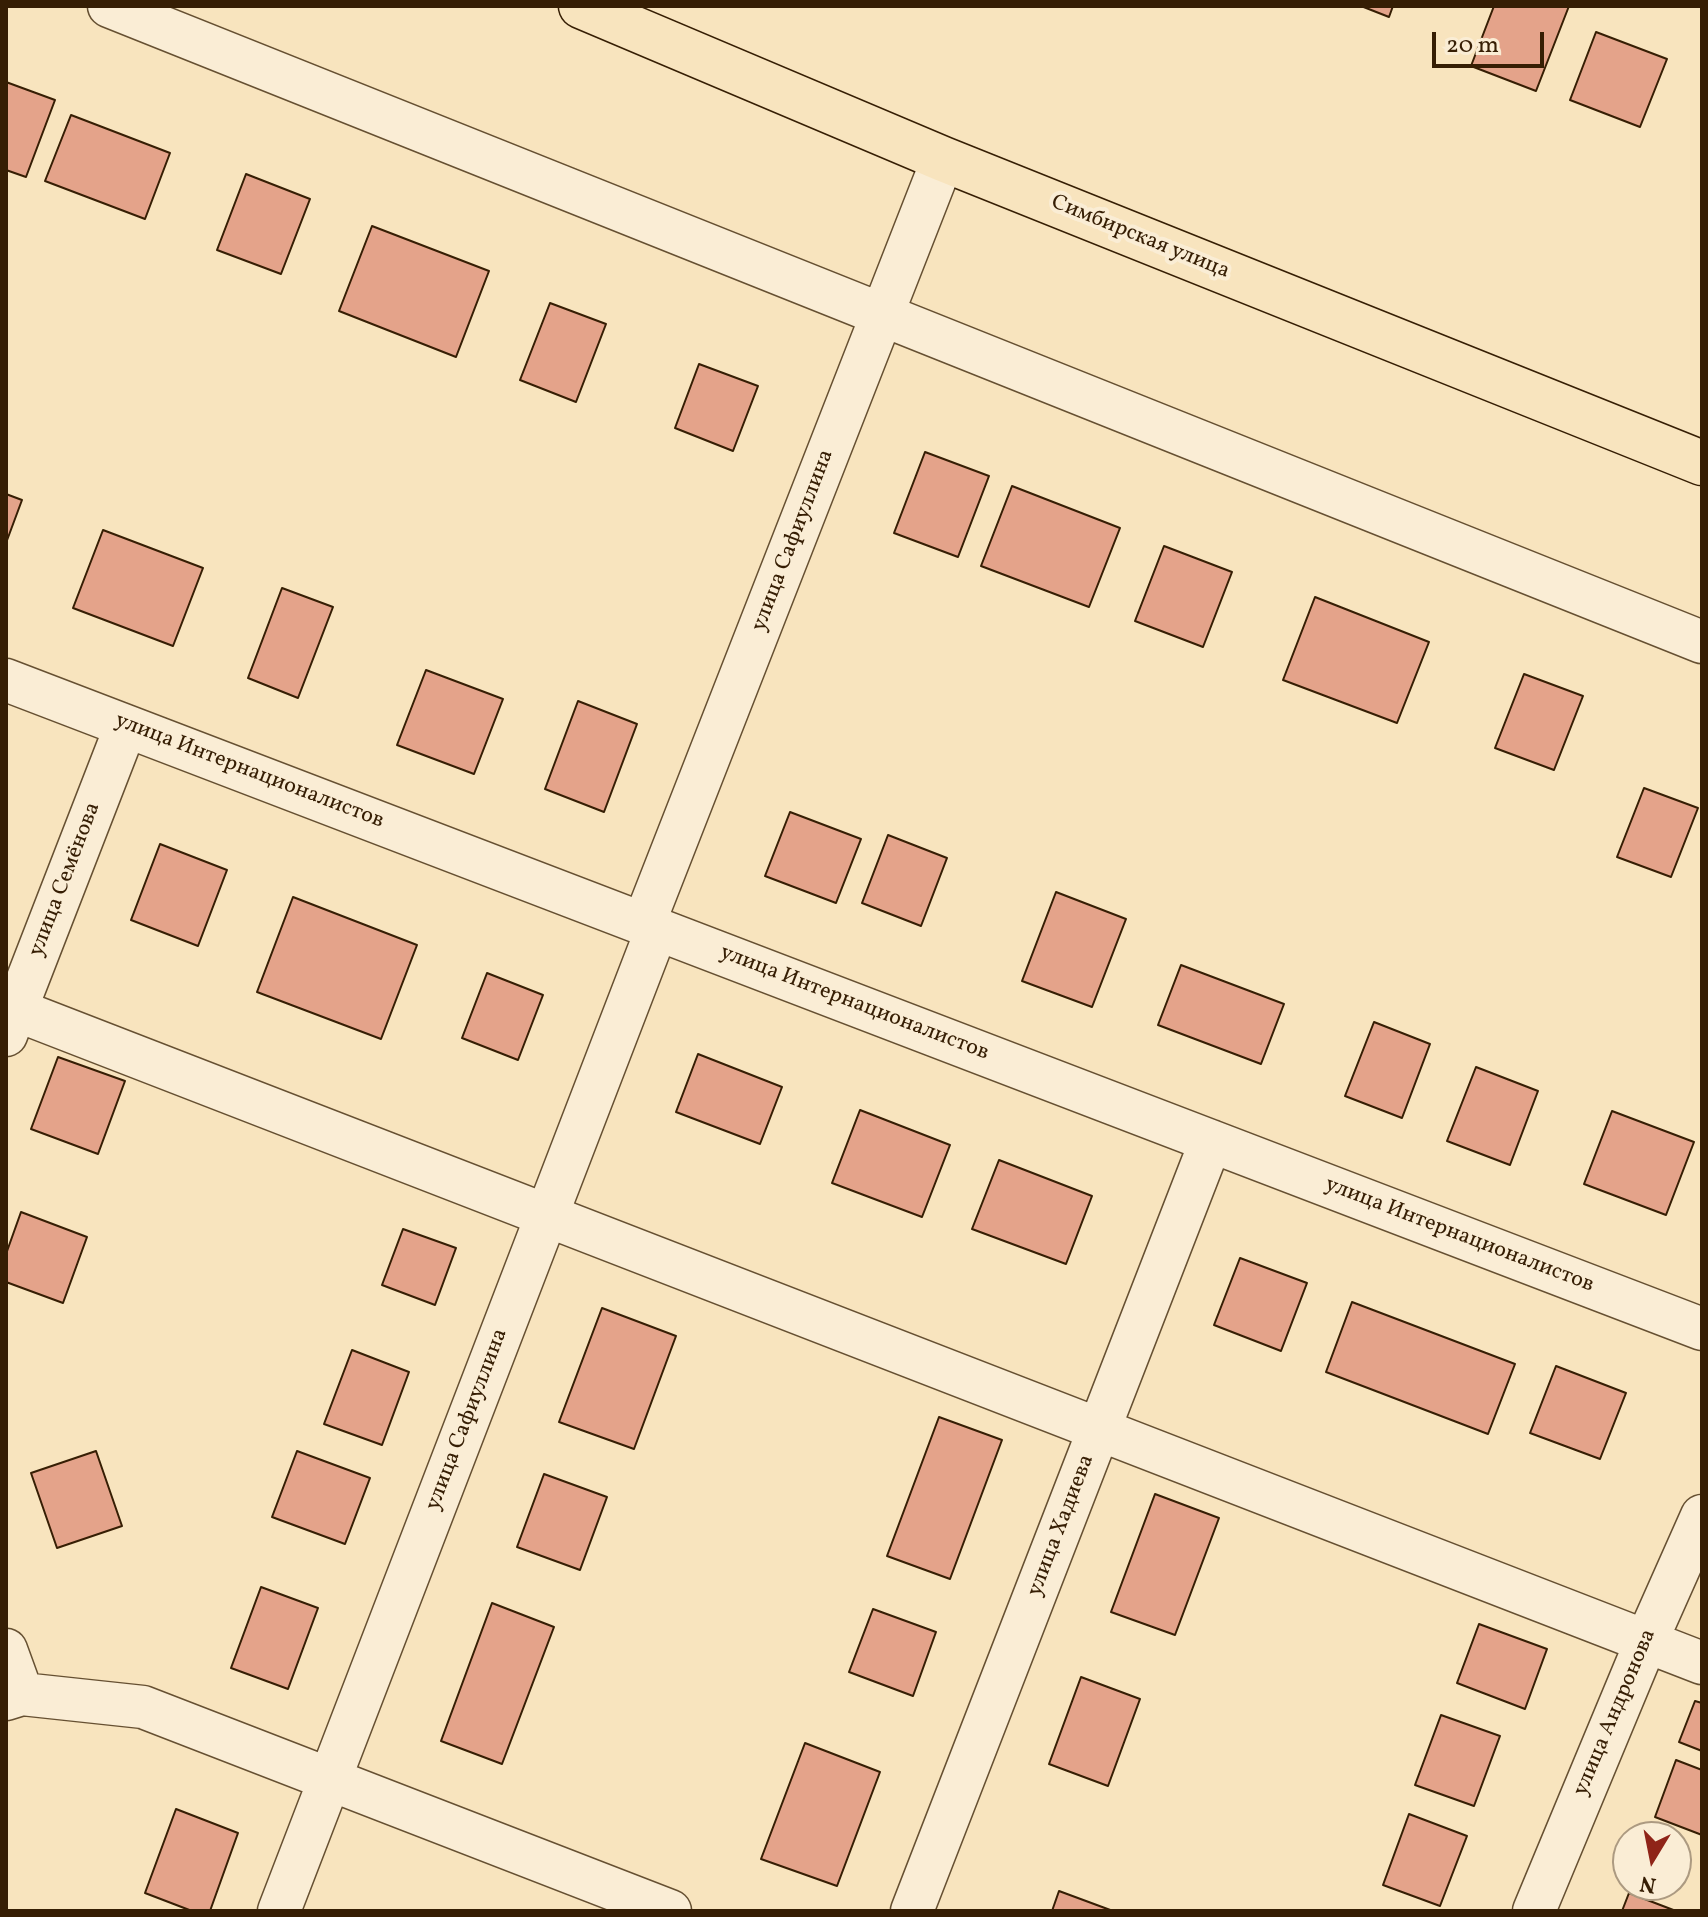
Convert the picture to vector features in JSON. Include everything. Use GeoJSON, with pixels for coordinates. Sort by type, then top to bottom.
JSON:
{"type":"FeatureCollection","features":[{"type":"Feature","properties":{"kind":"main road","name":"Симбирская улица"},"geometry":{"type":"LineString","coordinates":[[581,6],[943,159],[1702,463]]}},
{"type":"Feature","properties":{"kind":"street"},"geometry":{"type":"LineString","coordinates":[[109,6],[1702,642]]}},
{"type":"Feature","properties":{"kind":"street","name":"улица Сафиуллина"},"geometry":{"type":"LineString","coordinates":[[279,1911],[548,1216],[650,926],[943,159]]}},
{"type":"Feature","properties":{"kind":"street","name":"улица Интернационалистов"},"geometry":{"type":"LineString","coordinates":[[6,680],[1702,1329]]}},
{"type":"Feature","properties":{"kind":"street","name":"улица Семёнова"},"geometry":{"type":"LineString","coordinates":[[9,1017],[126,726]]}},
{"type":"Feature","properties":{"kind":"street"},"geometry":{"type":"LineString","coordinates":[[9,1017],[548,1216],[1702,1663]]}},
{"type":"Feature","properties":{"kind":"street","name":"улица Хадиева"},"geometry":{"type":"LineString","coordinates":[[912,1911],[1211,1141]]}},
{"type":"Feature","properties":{"kind":"street","name":"улица Андронова"},"geometry":{"type":"LineString","coordinates":[[1534,1911],[1702,1516]]}},
{"type":"Feature","properties":{"kind":"street"},"geometry":{"type":"LineString","coordinates":[[6,1650],[14,1696],[143,1707],[670,1911]]}},
{"type":"Feature","properties":{"kind":"building"},"geometry":{"type":"Polygon","coordinates":[[[1361,6],[1393,6],[1389,17],[1361,6]]]}},
{"type":"Feature","properties":{"kind":"building"},"geometry":{"type":"Polygon","coordinates":[[[1494,6],[1569,6],[1536,91],[1471,66],[1494,6]]]}},
{"type":"Feature","properties":{"kind":"building"},"geometry":{"type":"Polygon","coordinates":[[[1596,32],[1667,59],[1640,127],[1570,100],[1596,32]]]}},
{"type":"Feature","properties":{"kind":"building"},"geometry":{"type":"Polygon","coordinates":[[[6,82],[55,100],[26,177],[6,170],[6,82]]]}},
{"type":"Feature","properties":{"kind":"building"},"geometry":{"type":"Polygon","coordinates":[[[71,115],[170,153],[145,219],[45,181],[71,115]]]}},
{"type":"Feature","properties":{"kind":"building"},"geometry":{"type":"Polygon","coordinates":[[[246,174],[310,199],[281,274],[217,250],[246,174]]]}},
{"type":"Feature","properties":{"kind":"building"},"geometry":{"type":"Polygon","coordinates":[[[372,226],[489,271],[456,357],[339,311],[372,226]]]}},
{"type":"Feature","properties":{"kind":"building"},"geometry":{"type":"Polygon","coordinates":[[[550,303],[606,324],[576,402],[520,380],[550,303]]]}},
{"type":"Feature","properties":{"kind":"building"},"geometry":{"type":"Polygon","coordinates":[[[699,364],[758,386],[733,451],[675,428],[699,364]]]}},
{"type":"Feature","properties":{"kind":"building"},"geometry":{"type":"Polygon","coordinates":[[[925,452],[989,476],[958,557],[894,533],[925,452]]]}},
{"type":"Feature","properties":{"kind":"building"},"geometry":{"type":"Polygon","coordinates":[[[1012,486],[1120,528],[1089,607],[981,566],[1012,486]]]}},
{"type":"Feature","properties":{"kind":"building"},"geometry":{"type":"Polygon","coordinates":[[[6,494],[22,500],[6,543],[6,494]]]}},
{"type":"Feature","properties":{"kind":"building"},"geometry":{"type":"Polygon","coordinates":[[[103,530],[203,568],[173,646],[73,608],[103,530]]]}},
{"type":"Feature","properties":{"kind":"building"},"geometry":{"type":"Polygon","coordinates":[[[1164,546],[1232,572],[1203,647],[1135,621],[1164,546]]]}},
{"type":"Feature","properties":{"kind":"building"},"geometry":{"type":"Polygon","coordinates":[[[282,588],[333,607],[298,698],[248,678],[282,588]]]}},
{"type":"Feature","properties":{"kind":"building"},"geometry":{"type":"Polygon","coordinates":[[[1315,597],[1429,642],[1397,723],[1283,680],[1315,597]]]}},
{"type":"Feature","properties":{"kind":"building"},"geometry":{"type":"Polygon","coordinates":[[[426,670],[503,699],[474,774],[397,745],[426,670]]]}},
{"type":"Feature","properties":{"kind":"building"},"geometry":{"type":"Polygon","coordinates":[[[1524,674],[1583,696],[1554,770],[1495,748],[1524,674]]]}},
{"type":"Feature","properties":{"kind":"building"},"geometry":{"type":"Polygon","coordinates":[[[578,701],[637,724],[604,812],[545,789],[578,701]]]}},
{"type":"Feature","properties":{"kind":"building"},"geometry":{"type":"Polygon","coordinates":[[[1644,788],[1698,808],[1671,877],[1617,857],[1644,788]]]}},
{"type":"Feature","properties":{"kind":"building"},"geometry":{"type":"Polygon","coordinates":[[[790,812],[861,839],[836,903],[765,876],[790,812]]]}},
{"type":"Feature","properties":{"kind":"building"},"geometry":{"type":"Polygon","coordinates":[[[888,835],[947,858],[921,926],[862,903],[888,835]]]}},
{"type":"Feature","properties":{"kind":"building"},"geometry":{"type":"Polygon","coordinates":[[[160,844],[227,870],[198,946],[131,920],[160,844]]]}},
{"type":"Feature","properties":{"kind":"building"},"geometry":{"type":"Polygon","coordinates":[[[1056,892],[1126,919],[1092,1007],[1022,981],[1056,892]]]}},
{"type":"Feature","properties":{"kind":"building"},"geometry":{"type":"Polygon","coordinates":[[[293,897],[417,945],[381,1039],[257,992],[293,897]]]}},
{"type":"Feature","properties":{"kind":"building"},"geometry":{"type":"Polygon","coordinates":[[[1181,965],[1284,1004],[1261,1064],[1158,1025],[1181,965]]]}},
{"type":"Feature","properties":{"kind":"building"},"geometry":{"type":"Polygon","coordinates":[[[487,973],[543,995],[518,1060],[462,1038],[487,973]]]}},
{"type":"Feature","properties":{"kind":"building"},"geometry":{"type":"Polygon","coordinates":[[[1374,1022],[1430,1044],[1402,1118],[1345,1096],[1374,1022]]]}},
{"type":"Feature","properties":{"kind":"building"},"geometry":{"type":"Polygon","coordinates":[[[698,1054],[782,1087],[760,1144],[676,1112],[698,1054]]]}},
{"type":"Feature","properties":{"kind":"building"},"geometry":{"type":"Polygon","coordinates":[[[58,1057],[125,1081],[98,1154],[31,1129],[58,1057]]]}},
{"type":"Feature","properties":{"kind":"building"},"geometry":{"type":"Polygon","coordinates":[[[1476,1067],[1538,1091],[1510,1165],[1447,1141],[1476,1067]]]}},
{"type":"Feature","properties":{"kind":"building"},"geometry":{"type":"Polygon","coordinates":[[[860,1110],[950,1145],[922,1217],[832,1183],[860,1110]]]}},
{"type":"Feature","properties":{"kind":"building"},"geometry":{"type":"Polygon","coordinates":[[[1612,1111],[1694,1142],[1666,1215],[1584,1184],[1612,1111]]]}},
{"type":"Feature","properties":{"kind":"building"},"geometry":{"type":"Polygon","coordinates":[[[999,1160],[1092,1196],[1066,1264],[972,1229],[999,1160]]]}},
{"type":"Feature","properties":{"kind":"building"},"geometry":{"type":"Polygon","coordinates":[[[21,1212],[87,1237],[63,1303],[6,1282],[6,1254],[21,1212]]]}},
{"type":"Feature","properties":{"kind":"building"},"geometry":{"type":"Polygon","coordinates":[[[403,1229],[456,1248],[435,1305],[382,1285],[403,1229]]]}},
{"type":"Feature","properties":{"kind":"building"},"geometry":{"type":"Polygon","coordinates":[[[1240,1258],[1307,1283],[1281,1351],[1214,1325],[1240,1258]]]}},
{"type":"Feature","properties":{"kind":"building"},"geometry":{"type":"Polygon","coordinates":[[[1352,1302],[1515,1364],[1488,1434],[1326,1372],[1352,1302]]]}},
{"type":"Feature","properties":{"kind":"building"},"geometry":{"type":"Polygon","coordinates":[[[602,1308],[676,1336],[634,1449],[559,1422],[602,1308]]]}},
{"type":"Feature","properties":{"kind":"building"},"geometry":{"type":"Polygon","coordinates":[[[352,1350],[409,1372],[382,1445],[324,1424],[352,1350]]]}},
{"type":"Feature","properties":{"kind":"building"},"geometry":{"type":"Polygon","coordinates":[[[1556,1366],[1626,1393],[1600,1459],[1530,1433],[1556,1366]]]}},
{"type":"Feature","properties":{"kind":"building"},"geometry":{"type":"Polygon","coordinates":[[[939,1417],[1002,1440],[950,1579],[887,1556],[939,1417]]]}},
{"type":"Feature","properties":{"kind":"building"},"geometry":{"type":"Polygon","coordinates":[[[96,1451],[122,1526],[57,1548],[31,1473],[96,1451]]]}},
{"type":"Feature","properties":{"kind":"building"},"geometry":{"type":"Polygon","coordinates":[[[297,1451],[370,1478],[345,1544],[272,1517],[297,1451]]]}},
{"type":"Feature","properties":{"kind":"building"},"geometry":{"type":"Polygon","coordinates":[[[544,1474],[607,1497],[580,1570],[517,1547],[544,1474]]]}},
{"type":"Feature","properties":{"kind":"building"},"geometry":{"type":"Polygon","coordinates":[[[1155,1494],[1219,1518],[1175,1635],[1111,1612],[1155,1494]]]}},
{"type":"Feature","properties":{"kind":"building"},"geometry":{"type":"Polygon","coordinates":[[[261,1587],[318,1608],[288,1689],[231,1668],[261,1587]]]}},
{"type":"Feature","properties":{"kind":"building"},"geometry":{"type":"Polygon","coordinates":[[[492,1603],[554,1627],[502,1764],[441,1741],[492,1603]]]}},
{"type":"Feature","properties":{"kind":"building"},"geometry":{"type":"Polygon","coordinates":[[[873,1609],[936,1632],[913,1696],[849,1672],[873,1609]]]}},
{"type":"Feature","properties":{"kind":"building"},"geometry":{"type":"Polygon","coordinates":[[[1479,1624],[1547,1649],[1525,1709],[1457,1683],[1479,1624]]]}},
{"type":"Feature","properties":{"kind":"building"},"geometry":{"type":"Polygon","coordinates":[[[1081,1677],[1140,1699],[1108,1786],[1049,1764],[1081,1677]]]}},
{"type":"Feature","properties":{"kind":"building"},"geometry":{"type":"Polygon","coordinates":[[[1695,1701],[1702,1703],[1702,1751],[1679,1742],[1695,1701]]]}},
{"type":"Feature","properties":{"kind":"building"},"geometry":{"type":"Polygon","coordinates":[[[1441,1715],[1500,1736],[1474,1806],[1415,1785],[1441,1715]]]}},
{"type":"Feature","properties":{"kind":"building"},"geometry":{"type":"Polygon","coordinates":[[[805,1743],[880,1772],[837,1886],[761,1859],[805,1743]]]}},
{"type":"Feature","properties":{"kind":"building"},"geometry":{"type":"Polygon","coordinates":[[[1676,1760],[1702,1770],[1702,1835],[1692,1831],[1692,1821],[1665,1821],[1655,1817],[1676,1760]]]}},
{"type":"Feature","properties":{"kind":"building"},"geometry":{"type":"Polygon","coordinates":[[[176,1809],[238,1833],[210,1911],[192,1911],[145,1893],[176,1809]]]}},
{"type":"Feature","properties":{"kind":"building"},"geometry":{"type":"Polygon","coordinates":[[[1409,1814],[1467,1836],[1440,1906],[1383,1885],[1409,1814]]]}},
{"type":"Feature","properties":{"kind":"building"},"geometry":{"type":"Polygon","coordinates":[[[1059,1891],[1113,1911],[1052,1911],[1059,1891]]]}},
{"type":"Feature","properties":{"kind":"building"},"geometry":{"type":"Polygon","coordinates":[[[1626,1901],[1650,1901],[1676,1911],[1622,1911],[1626,1901]]]}}]}
